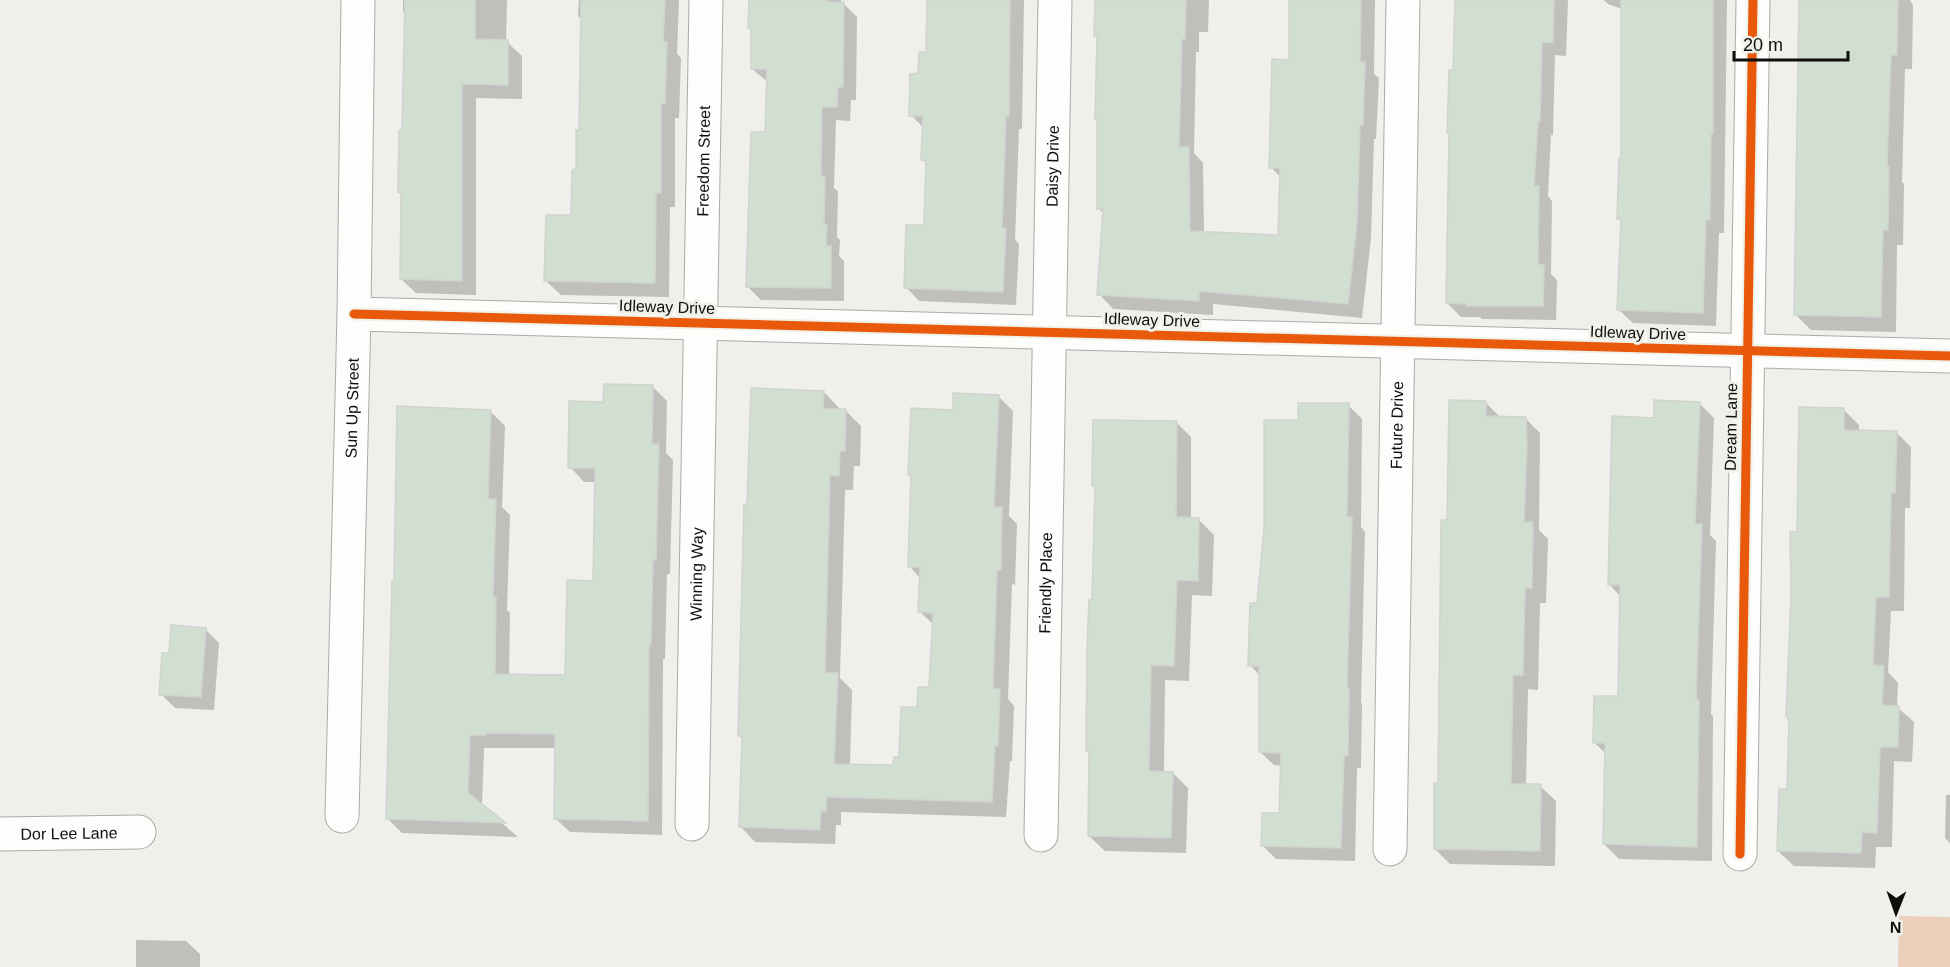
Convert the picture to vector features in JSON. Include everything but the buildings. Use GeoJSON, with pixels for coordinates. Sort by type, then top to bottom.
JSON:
{"type":"FeatureCollection","features":[{"type":"Feature","properties":{"kind":"street","name":"Sun Up Street"},"geometry":{"type":"LineString","coordinates":[[342,816],[354,314],[358,0]]}},
{"type":"Feature","properties":{"kind":"street","name":"Freedom Street"},"geometry":{"type":"LineString","coordinates":[[699,323],[706,0]]}},
{"type":"Feature","properties":{"kind":"street","name":"Daisy Drive"},"geometry":{"type":"LineString","coordinates":[[1049,332],[1054,0]]}},
{"type":"Feature","properties":{"kind":"street","name":"Future Drive"},"geometry":{"type":"LineString","coordinates":[[1390,849],[1403,0]]}},
{"type":"Feature","properties":{"kind":"street","name":"Dream Lane"},"geometry":{"type":"LineString","coordinates":[[1740,855],[1753,0]]}},
{"type":"Feature","properties":{"kind":"street","name":"Idleway Drive"},"geometry":{"type":"LineString","coordinates":[[354,314],[1950,356]]}},
{"type":"Feature","properties":{"kind":"street","name":"Winning Way"},"geometry":{"type":"LineString","coordinates":[[692,824],[699,323]]}},
{"type":"Feature","properties":{"kind":"street","name":"Friendly Place"},"geometry":{"type":"LineString","coordinates":[[1041,835],[1049,332]]}},
{"type":"Feature","properties":{"kind":"street","name":"Dor Lee Lane"},"geometry":{"type":"LineString","coordinates":[[0,834],[139,832]]}},
{"type":"Feature","properties":{"kind":"shaded area"},"geometry":{"type":"Polygon","coordinates":[[[1899,916],[1950,917],[1950,967],[1898,967],[1899,916]]]}},
{"type":"Feature","properties":{"kind":"cycle path"},"geometry":{"type":"LineString","coordinates":[[1740,854],[1753,0]]}},
{"type":"Feature","properties":{"kind":"cycle path"},"geometry":{"type":"LineString","coordinates":[[354,314],[1950,356]]}}]}
